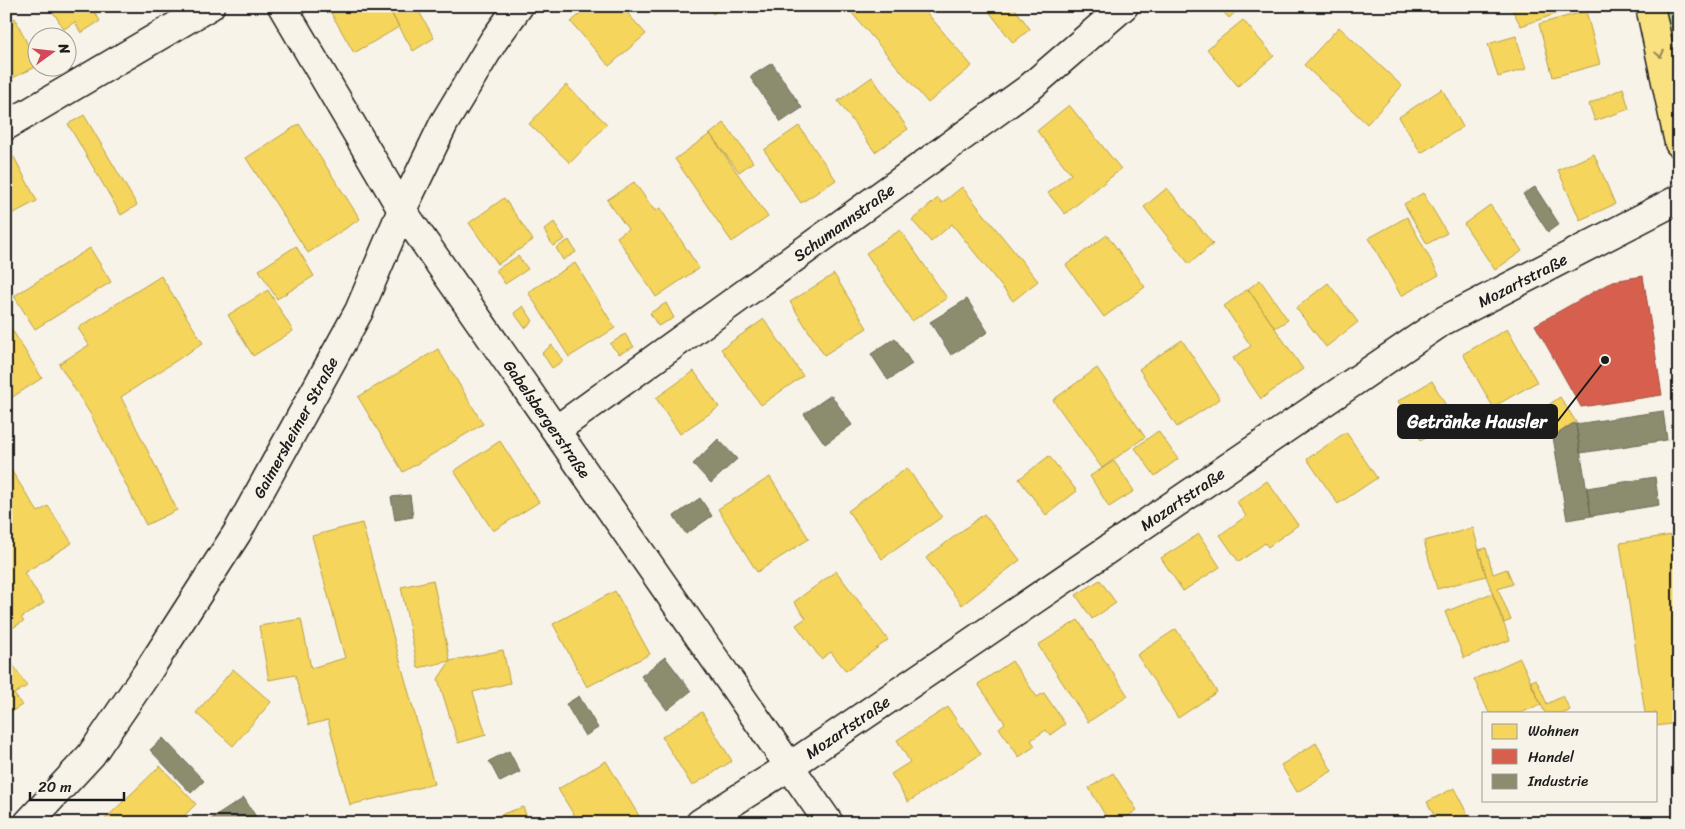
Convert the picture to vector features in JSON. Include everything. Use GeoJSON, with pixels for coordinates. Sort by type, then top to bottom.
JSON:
{"type":"FeatureCollection","features":[{"type":"Feature","properties":{"kind":"main road"},"geometry":{"type":"LineString","coordinates":[[1650,6],[1679,143]]}},
{"type":"Feature","properties":{"kind":"street"},"geometry":{"type":"LineString","coordinates":[[6,126],[210,6]]}},
{"type":"Feature","properties":{"kind":"street","name":"Gabelsbergerstraße"},"geometry":{"type":"LineString","coordinates":[[282,6],[402,210],[829,823]]}},
{"type":"Feature","properties":{"kind":"street","name":"Gaimersheimer Straße"},"geometry":{"type":"LineString","coordinates":[[28,823],[91,755],[148,673],[237,533],[359,311],[402,210],[444,123],[494,40],[519,6]]}},
{"type":"Feature","properties":{"kind":"street","name":"Schumannstraße"},"geometry":{"type":"LineString","coordinates":[[556,430],[1028,89],[1124,6]]}},
{"type":"Feature","properties":{"kind":"street","name":"Mozartstraße"},"geometry":{"type":"LineString","coordinates":[[700,823],[790,766],[1443,321],[1679,198]]}},
{"type":"Feature","properties":{"kind":"green space"},"geometry":{"type":"Polygon","coordinates":[[[1659,6],[1679,6],[1679,82],[1659,6]]]}},
{"type":"Feature","properties":{"kind":"building: Wohnen"},"geometry":{"type":"Polygon","coordinates":[[[49,6],[91,6],[100,21],[81,33],[75,22],[63,28],[49,6]]]}},
{"type":"Feature","properties":{"kind":"building: Wohnen"},"geometry":{"type":"Polygon","coordinates":[[[327,6],[387,6],[399,27],[354,53],[327,6]]]}},
{"type":"Feature","properties":{"kind":"building: Wohnen"},"geometry":{"type":"Polygon","coordinates":[[[406,6],[416,6],[434,38],[413,51],[392,14],[406,6]]]}},
{"type":"Feature","properties":{"kind":"building: Wohnen"},"geometry":{"type":"Polygon","coordinates":[[[589,6],[621,6],[646,34],[609,66],[571,22],[589,6]]]}},
{"type":"Feature","properties":{"kind":"building: Wohnen"},"geometry":{"type":"Polygon","coordinates":[[[708,6],[723,6],[713,14],[708,6]]]}},
{"type":"Feature","properties":{"kind":"building: Wohnen"},"geometry":{"type":"Polygon","coordinates":[[[846,6],[921,6],[972,66],[928,103],[846,6]]]}},
{"type":"Feature","properties":{"kind":"building: Wohnen"},"geometry":{"type":"Polygon","coordinates":[[[985,6],[1013,6],[1030,29],[1013,43],[985,6]]]}},
{"type":"Feature","properties":{"kind":"building: Wohnen"},"geometry":{"type":"Polygon","coordinates":[[[1217,6],[1242,6],[1229,18],[1217,6]]]}},
{"type":"Feature","properties":{"kind":"building: Wohnen"},"geometry":{"type":"Polygon","coordinates":[[[1510,6],[1562,6],[1564,11],[1521,26],[1510,6]]]}},
{"type":"Feature","properties":{"kind":"building: Wohnen"},"geometry":{"type":"Polygon","coordinates":[[[1586,11],[1600,64],[1553,77],[1539,24],[1586,11]]]}},
{"type":"Feature","properties":{"kind":"building: Wohnen"},"geometry":{"type":"Polygon","coordinates":[[[15,18],[28,45],[28,71],[6,81],[6,22],[15,18]]]}},
{"type":"Feature","properties":{"kind":"building: Wohnen"},"geometry":{"type":"Polygon","coordinates":[[[1243,20],[1274,56],[1238,86],[1207,49],[1243,20]]]}},
{"type":"Feature","properties":{"kind":"building: Wohnen"},"geometry":{"type":"Polygon","coordinates":[[[1339,27],[1402,86],[1367,124],[1304,65],[1339,27]]]}},
{"type":"Feature","properties":{"kind":"building: Wohnen"},"geometry":{"type":"Polygon","coordinates":[[[1516,36],[1526,69],[1498,77],[1488,44],[1516,36]]]}},
{"type":"Feature","properties":{"kind":"building: Wohnen"},"geometry":{"type":"Polygon","coordinates":[[[872,77],[908,129],[875,152],[838,101],[872,77]]]}},
{"type":"Feature","properties":{"kind":"building: Wohnen"},"geometry":{"type":"Polygon","coordinates":[[[566,85],[607,124],[570,163],[529,124],[566,85]]]}},
{"type":"Feature","properties":{"kind":"building: Wohnen"},"geometry":{"type":"Polygon","coordinates":[[[1623,88],[1629,109],[1595,121],[1589,104],[1623,88]]]}},
{"type":"Feature","properties":{"kind":"building: Wohnen"},"geometry":{"type":"Polygon","coordinates":[[[1442,89],[1463,127],[1421,153],[1399,117],[1442,89]]]}},
{"type":"Feature","properties":{"kind":"building: Wohnen"},"geometry":{"type":"Polygon","coordinates":[[[1069,105],[1121,169],[1065,214],[1048,193],[1071,174],[1037,131],[1069,105]]]}},
{"type":"Feature","properties":{"kind":"building: Wohnen"},"geometry":{"type":"Polygon","coordinates":[[[84,115],[137,205],[121,215],[68,124],[84,115]]]}},
{"type":"Feature","properties":{"kind":"building: Wohnen"},"geometry":{"type":"Polygon","coordinates":[[[724,123],[753,162],[739,172],[710,134],[724,123]]]}},
{"type":"Feature","properties":{"kind":"building: Wohnen"},"geometry":{"type":"Polygon","coordinates":[[[299,124],[360,219],[308,253],[246,158],[299,124]]]}},
{"type":"Feature","properties":{"kind":"building: Wohnen"},"geometry":{"type":"Polygon","coordinates":[[[799,126],[836,180],[801,203],[764,150],[799,126]]]}},
{"type":"Feature","properties":{"kind":"building: Wohnen"},"geometry":{"type":"Polygon","coordinates":[[[710,134],[768,217],[732,242],[675,159],[710,134]]]}},
{"type":"Feature","properties":{"kind":"building: Wohnen"},"geometry":{"type":"Polygon","coordinates":[[[1594,154],[1615,204],[1580,220],[1558,170],[1594,154]]]}},
{"type":"Feature","properties":{"kind":"building: Wohnen"},"geometry":{"type":"Polygon","coordinates":[[[14,157],[37,201],[6,217],[6,160],[14,157]]]}},
{"type":"Feature","properties":{"kind":"building: Wohnen"},"geometry":{"type":"Polygon","coordinates":[[[634,182],[655,211],[660,208],[699,268],[656,297],[617,237],[628,229],[607,200],[634,182]]]}},
{"type":"Feature","properties":{"kind":"building: Wohnen"},"geometry":{"type":"Polygon","coordinates":[[[962,187],[1038,281],[1013,301],[952,224],[931,242],[912,220],[938,198],[942,203],[962,187]]]}},
{"type":"Feature","properties":{"kind":"building: Wohnen"},"geometry":{"type":"Polygon","coordinates":[[[1167,188],[1213,244],[1189,264],[1144,207],[1167,188]]]}},
{"type":"Feature","properties":{"kind":"building: Wohnen"},"geometry":{"type":"Polygon","coordinates":[[[1423,193],[1447,233],[1427,244],[1404,204],[1423,193]]]}},
{"type":"Feature","properties":{"kind":"building: Wohnen"},"geometry":{"type":"Polygon","coordinates":[[[504,198],[533,240],[498,264],[469,223],[504,198]]]}},
{"type":"Feature","properties":{"kind":"building: Wohnen"},"geometry":{"type":"Polygon","coordinates":[[[1490,205],[1522,251],[1495,270],[1464,224],[1490,205]]]}},
{"type":"Feature","properties":{"kind":"building: Wohnen"},"geometry":{"type":"Polygon","coordinates":[[[1407,217],[1439,275],[1401,296],[1369,238],[1407,217]]]}},
{"type":"Feature","properties":{"kind":"building: Wohnen"},"geometry":{"type":"Polygon","coordinates":[[[554,222],[565,239],[553,246],[544,230],[554,222]]]}},
{"type":"Feature","properties":{"kind":"building: Wohnen"},"geometry":{"type":"Polygon","coordinates":[[[900,230],[947,298],[912,321],[866,253],[900,230]]]}},
{"type":"Feature","properties":{"kind":"building: Wohnen"},"geometry":{"type":"Polygon","coordinates":[[[1107,235],[1145,287],[1104,317],[1066,265],[1107,235]]]}},
{"type":"Feature","properties":{"kind":"building: Wohnen"},"geometry":{"type":"Polygon","coordinates":[[[569,240],[576,252],[563,260],[556,248],[569,240]]]}},
{"type":"Feature","properties":{"kind":"building: Wohnen"},"geometry":{"type":"Polygon","coordinates":[[[296,246],[314,276],[277,299],[259,270],[296,246]]]}},
{"type":"Feature","properties":{"kind":"building: Wohnen"},"geometry":{"type":"Polygon","coordinates":[[[90,248],[111,282],[35,329],[14,296],[90,248]]]}},
{"type":"Feature","properties":{"kind":"building: Wohnen"},"geometry":{"type":"Polygon","coordinates":[[[518,256],[528,269],[505,284],[496,270],[518,256]]]}},
{"type":"Feature","properties":{"kind":"building: Wohnen"},"geometry":{"type":"Polygon","coordinates":[[[575,263],[615,328],[569,357],[528,292],[575,263]]]}},
{"type":"Feature","properties":{"kind":"building: Wohnen"},"geometry":{"type":"Polygon","coordinates":[[[834,274],[867,328],[824,355],[790,302],[834,274]]]}},
{"type":"Feature","properties":{"kind":"building: Wohnen"},"geometry":{"type":"Polygon","coordinates":[[[161,276],[203,343],[121,397],[177,510],[146,525],[91,415],[59,364],[89,345],[78,328],[161,276]]]}},
{"type":"Feature","properties":{"kind":"building: Wohnen"},"geometry":{"type":"Polygon","coordinates":[[[1260,280],[1288,320],[1275,328],[1248,289],[1260,280]]]}},
{"type":"Feature","properties":{"kind":"building: Wohnen"},"geometry":{"type":"Polygon","coordinates":[[[1328,283],[1358,322],[1326,347],[1296,308],[1328,283]]]}},
{"type":"Feature","properties":{"kind":"building: Wohnen"},"geometry":{"type":"Polygon","coordinates":[[[1248,289],[1303,369],[1261,399],[1233,358],[1251,346],[1224,306],[1248,289]]]}},
{"type":"Feature","properties":{"kind":"building: Wohnen"},"geometry":{"type":"Polygon","coordinates":[[[268,290],[293,331],[253,356],[228,315],[268,290]]]}},
{"type":"Feature","properties":{"kind":"building: Wohnen"},"geometry":{"type":"Polygon","coordinates":[[[666,303],[674,318],[658,326],[650,313],[666,303]]]}},
{"type":"Feature","properties":{"kind":"building: Wohnen"},"geometry":{"type":"Polygon","coordinates":[[[523,306],[533,321],[525,328],[514,313],[523,306]]]}},
{"type":"Feature","properties":{"kind":"building: Wohnen"},"geometry":{"type":"Polygon","coordinates":[[[764,319],[803,376],[761,405],[721,349],[764,319]]]}},
{"type":"Feature","properties":{"kind":"building: Wohnen"},"geometry":{"type":"Polygon","coordinates":[[[6,320],[42,378],[11,398],[6,391],[6,320]]]}},
{"type":"Feature","properties":{"kind":"building: Wohnen"},"geometry":{"type":"Polygon","coordinates":[[[1507,329],[1537,382],[1493,407],[1463,354],[1507,329]]]}},
{"type":"Feature","properties":{"kind":"building: Wohnen"},"geometry":{"type":"Polygon","coordinates":[[[625,334],[634,347],[619,354],[610,344],[625,334]]]}},
{"type":"Feature","properties":{"kind":"building: Wohnen"},"geometry":{"type":"Polygon","coordinates":[[[1182,340],[1220,399],[1177,427],[1139,369],[1182,340]]]}},
{"type":"Feature","properties":{"kind":"building: Wohnen"},"geometry":{"type":"Polygon","coordinates":[[[552,345],[563,361],[552,368],[542,353],[552,345]]]}},
{"type":"Feature","properties":{"kind":"building: Wohnen"},"geometry":{"type":"Polygon","coordinates":[[[438,349],[483,424],[403,472],[358,397],[438,349]]]}},
{"type":"Feature","properties":{"kind":"building: Wohnen"},"geometry":{"type":"Polygon","coordinates":[[[1097,368],[1145,437],[1102,468],[1053,400],[1097,368]]]}},
{"type":"Feature","properties":{"kind":"building: Wohnen"},"geometry":{"type":"Polygon","coordinates":[[[694,371],[719,407],[680,434],[656,398],[694,371]]]}},
{"type":"Feature","properties":{"kind":"building: Wohnen"},"geometry":{"type":"Polygon","coordinates":[[[1432,381],[1454,420],[1421,440],[1398,401],[1432,381]]]}},
{"type":"Feature","properties":{"kind":"building: Wohnen"},"geometry":{"type":"Polygon","coordinates":[[[1560,397],[1576,422],[1550,439],[1534,415],[1560,397]]]}},
{"type":"Feature","properties":{"kind":"building: Wohnen"},"geometry":{"type":"Polygon","coordinates":[[[1158,431],[1178,459],[1155,476],[1135,448],[1158,431]]]}},
{"type":"Feature","properties":{"kind":"building: Wohnen"},"geometry":{"type":"Polygon","coordinates":[[[1346,432],[1377,478],[1338,504],[1307,459],[1346,432]]]}},
{"type":"Feature","properties":{"kind":"building: Wohnen"},"geometry":{"type":"Polygon","coordinates":[[[500,441],[539,502],[493,531],[454,471],[500,441]]]}},
{"type":"Feature","properties":{"kind":"building: Wohnen"},"geometry":{"type":"Polygon","coordinates":[[[1049,456],[1077,491],[1046,515],[1019,479],[1049,456]]]}},
{"type":"Feature","properties":{"kind":"building: Wohnen"},"geometry":{"type":"Polygon","coordinates":[[[1114,461],[1134,491],[1109,507],[1090,476],[1114,461]]]}},
{"type":"Feature","properties":{"kind":"building: Wohnen"},"geometry":{"type":"Polygon","coordinates":[[[907,468],[942,517],[882,559],[848,511],[907,468]]]}},
{"type":"Feature","properties":{"kind":"building: Wohnen"},"geometry":{"type":"Polygon","coordinates":[[[11,470],[38,512],[48,506],[72,543],[24,573],[44,603],[21,618],[24,621],[6,632],[6,473],[11,470]]]}},
{"type":"Feature","properties":{"kind":"building: Wohnen"},"geometry":{"type":"Polygon","coordinates":[[[770,477],[809,539],[757,572],[718,509],[770,477]]]}},
{"type":"Feature","properties":{"kind":"building: Wohnen"},"geometry":{"type":"Polygon","coordinates":[[[1267,481],[1298,525],[1268,547],[1265,543],[1239,562],[1220,535],[1246,516],[1237,502],[1267,481]]]}},
{"type":"Feature","properties":{"kind":"building: Wohnen"},"geometry":{"type":"Polygon","coordinates":[[[984,514],[1020,560],[962,605],[926,558],[984,514]]]}},
{"type":"Feature","properties":{"kind":"building: Wohnen"},"geometry":{"type":"Polygon","coordinates":[[[362,523],[434,784],[350,805],[328,720],[309,725],[295,675],[269,680],[259,626],[301,619],[311,668],[345,658],[312,536],[362,523]]]}},
{"type":"Feature","properties":{"kind":"building: Wohnen"},"geometry":{"type":"Polygon","coordinates":[[[1473,528],[1486,576],[1437,589],[1424,541],[1473,528]]]}},
{"type":"Feature","properties":{"kind":"building: Wohnen"},"geometry":{"type":"Polygon","coordinates":[[[1199,534],[1220,567],[1183,591],[1161,558],[1199,534]]]}},
{"type":"Feature","properties":{"kind":"building: Wohnen"},"geometry":{"type":"Polygon","coordinates":[[[1672,535],[1679,579],[1679,723],[1658,726],[1658,712],[1645,712],[1620,543],[1672,535]]]}},
{"type":"Feature","properties":{"kind":"building: Wohnen"},"geometry":{"type":"Polygon","coordinates":[[[1486,548],[1493,574],[1507,569],[1513,584],[1498,589],[1511,620],[1504,623],[1486,576],[1479,550],[1486,548]]]}},
{"type":"Feature","properties":{"kind":"building: Wohnen"},"geometry":{"type":"Polygon","coordinates":[[[836,571],[888,640],[846,671],[831,652],[821,659],[796,625],[806,618],[794,602],[836,571]]]}},
{"type":"Feature","properties":{"kind":"building: Wohnen"},"geometry":{"type":"Polygon","coordinates":[[[433,580],[450,661],[418,668],[401,587],[433,580]]]}},
{"type":"Feature","properties":{"kind":"building: Wohnen"},"geometry":{"type":"Polygon","coordinates":[[[1100,580],[1116,603],[1092,619],[1076,595],[1100,580]]]}},
{"type":"Feature","properties":{"kind":"building: Wohnen"},"geometry":{"type":"Polygon","coordinates":[[[615,591],[650,654],[587,687],[553,624],[615,591]]]}},
{"type":"Feature","properties":{"kind":"building: Wohnen"},"geometry":{"type":"Polygon","coordinates":[[[1492,593],[1510,640],[1464,658],[1445,612],[1492,593]]]}},
{"type":"Feature","properties":{"kind":"building: Wohnen"},"geometry":{"type":"Polygon","coordinates":[[[1078,620],[1128,696],[1088,722],[1038,645],[1078,620]]]}},
{"type":"Feature","properties":{"kind":"building: Wohnen"},"geometry":{"type":"Polygon","coordinates":[[[1176,629],[1217,692],[1178,718],[1137,655],[1176,629]]]}},
{"type":"Feature","properties":{"kind":"building: Wohnen"},"geometry":{"type":"Polygon","coordinates":[[[503,650],[510,683],[473,692],[486,735],[458,743],[438,679],[450,661],[503,650]]]}},
{"type":"Feature","properties":{"kind":"building: Wohnen"},"geometry":{"type":"Polygon","coordinates":[[[6,654],[27,686],[14,694],[22,705],[6,715],[6,654]]]}},
{"type":"Feature","properties":{"kind":"building: Wohnen"},"geometry":{"type":"Polygon","coordinates":[[[1520,658],[1541,704],[1523,712],[1489,712],[1474,679],[1520,658]]]}},
{"type":"Feature","properties":{"kind":"building: Wohnen"},"geometry":{"type":"Polygon","coordinates":[[[1012,661],[1037,697],[1044,693],[1065,724],[1050,735],[1046,730],[1031,740],[1035,746],[1019,757],[999,728],[1005,723],[978,684],[1012,661]]]}},
{"type":"Feature","properties":{"kind":"building: Wohnen"},"geometry":{"type":"Polygon","coordinates":[[[233,669],[271,702],[233,746],[196,713],[233,669]]]}},
{"type":"Feature","properties":{"kind":"building: Wohnen"},"geometry":{"type":"Polygon","coordinates":[[[1536,679],[1547,704],[1563,696],[1570,710],[1567,712],[1545,712],[1530,682],[1536,679]]]}},
{"type":"Feature","properties":{"kind":"building: Wohnen"},"geometry":{"type":"Polygon","coordinates":[[[948,707],[981,754],[908,802],[891,774],[910,762],[897,740],[948,707]]]}},
{"type":"Feature","properties":{"kind":"building: Wohnen"},"geometry":{"type":"Polygon","coordinates":[[[702,712],[732,761],[692,786],[662,737],[702,712]]]}},
{"type":"Feature","properties":{"kind":"building: Wohnen"},"geometry":{"type":"Polygon","coordinates":[[[1316,743],[1332,771],[1297,792],[1281,765],[1316,743]]]}},
{"type":"Feature","properties":{"kind":"building: Wohnen"},"geometry":{"type":"Polygon","coordinates":[[[606,761],[639,816],[628,823],[579,823],[558,789],[606,761]]]}},
{"type":"Feature","properties":{"kind":"building: Wohnen"},"geometry":{"type":"Polygon","coordinates":[[[160,766],[196,804],[177,823],[101,823],[160,766]]]}},
{"type":"Feature","properties":{"kind":"building: Wohnen"},"geometry":{"type":"Polygon","coordinates":[[[1113,773],[1137,810],[1117,823],[1110,823],[1089,788],[1113,773]]]}},
{"type":"Feature","properties":{"kind":"building: Wohnen"},"geometry":{"type":"Polygon","coordinates":[[[1454,788],[1472,823],[1438,823],[1427,802],[1454,788]]]}},
{"type":"Feature","properties":{"kind":"building: Wohnen"},"geometry":{"type":"Polygon","coordinates":[[[523,807],[529,823],[479,822],[523,807]]]}},
{"type":"Feature","properties":{"kind":"building: Handel"},"geometry":{"type":"Polygon","coordinates":[[[1643,276],[1662,395],[1581,407],[1535,325],[1613,281],[1643,276]]]}},
{"type":"Feature","properties":{"kind":"building: Industrie"},"geometry":{"type":"Polygon","coordinates":[[[772,63],[802,108],[781,122],[750,77],[772,63]]]}},
{"type":"Feature","properties":{"kind":"building: Industrie"},"geometry":{"type":"Polygon","coordinates":[[[1535,187],[1559,224],[1548,232],[1523,194],[1535,187]]]}},
{"type":"Feature","properties":{"kind":"building: Industrie"},"geometry":{"type":"Polygon","coordinates":[[[967,299],[988,332],[951,355],[930,322],[967,299]]]}},
{"type":"Feature","properties":{"kind":"building: Industrie"},"geometry":{"type":"Polygon","coordinates":[[[895,338],[912,364],[888,380],[871,354],[895,338]]]}},
{"type":"Feature","properties":{"kind":"building: Industrie"},"geometry":{"type":"Polygon","coordinates":[[[831,395],[852,425],[825,444],[804,414],[831,395]]]}},
{"type":"Feature","properties":{"kind":"building: Industrie"},"geometry":{"type":"Polygon","coordinates":[[[1663,411],[1667,440],[1580,453],[1576,424],[1663,411]]]}},
{"type":"Feature","properties":{"kind":"building: Industrie"},"geometry":{"type":"Polygon","coordinates":[[[1572,424],[1576,424],[1591,516],[1567,520],[1553,437],[1572,424]]]}},
{"type":"Feature","properties":{"kind":"building: Industrie"},"geometry":{"type":"Polygon","coordinates":[[[718,439],[737,459],[711,483],[693,464],[718,439]]]}},
{"type":"Feature","properties":{"kind":"building: Industrie"},"geometry":{"type":"Polygon","coordinates":[[[1655,477],[1659,505],[1591,516],[1587,488],[1655,477]]]}},
{"type":"Feature","properties":{"kind":"building: Industrie"},"geometry":{"type":"Polygon","coordinates":[[[410,495],[413,517],[395,520],[391,497],[410,495]]]}},
{"type":"Feature","properties":{"kind":"building: Industrie"},"geometry":{"type":"Polygon","coordinates":[[[700,498],[712,516],[686,534],[674,516],[700,498]]]}},
{"type":"Feature","properties":{"kind":"building: Industrie"},"geometry":{"type":"Polygon","coordinates":[[[665,657],[691,691],[667,710],[641,676],[665,657]]]}},
{"type":"Feature","properties":{"kind":"building: Industrie"},"geometry":{"type":"Polygon","coordinates":[[[579,696],[598,728],[585,736],[566,704],[579,696]]]}},
{"type":"Feature","properties":{"kind":"building: Industrie"},"geometry":{"type":"Polygon","coordinates":[[[163,738],[204,781],[191,793],[150,750],[163,738]]]}},
{"type":"Feature","properties":{"kind":"building: Industrie"},"geometry":{"type":"Polygon","coordinates":[[[509,751],[520,772],[500,782],[489,761],[509,751]]]}},
{"type":"Feature","properties":{"kind":"building: Industrie"},"geometry":{"type":"Polygon","coordinates":[[[244,798],[260,823],[205,823],[244,798]]]}},
{"type":"Feature","properties":{"kind":"place","name":"Getränke Hausler"},"geometry":{"type":"Point","coordinates":[1605,360]}}]}
